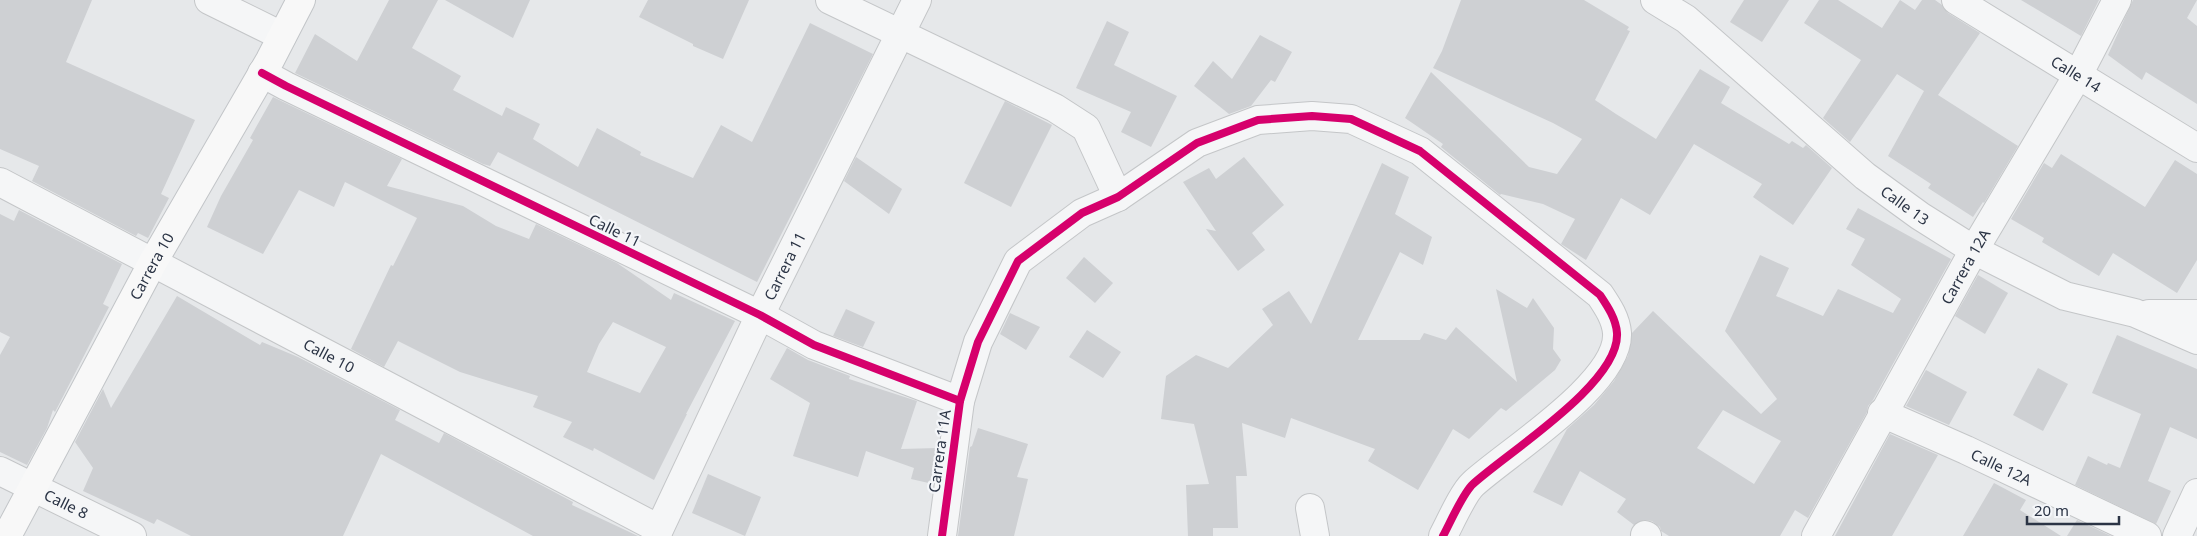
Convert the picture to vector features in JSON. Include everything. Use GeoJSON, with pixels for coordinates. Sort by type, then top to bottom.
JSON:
{"type":"FeatureCollection","features":[{"type":"Feature","properties":{"kind":"main road","name":"Carrera 10"},"geometry":{"type":"LineString","coordinates":[[8,536],[152,262],[262,72],[301,0]]}},
{"type":"Feature","properties":{"kind":"street"},"geometry":{"type":"LineString","coordinates":[[209,0],[282,36]]}},
{"type":"Feature","properties":{"kind":"street"},"geometry":{"type":"LineString","coordinates":[[830,0],[1055,108],[1086,128],[1118,197],[1197,143],[1258,120],[1312,116],[1351,119],[1420,151],[1600,295],[1614,317],[1617,334],[1610,361],[1576,401],[1472,485],[1443,536]]}},
{"type":"Feature","properties":{"kind":"street","name":"Carrera 11"},"geometry":{"type":"LineString","coordinates":[[657,533],[760,316],[917,0]]}},
{"type":"Feature","properties":{"kind":"street","name":"Calle 13"},"geometry":{"type":"LineString","coordinates":[[1655,0],[1686,19],[1865,176],[1920,216],[1974,250],[2065,296],[2135,314],[2197,340]]}},
{"type":"Feature","properties":{"kind":"street","name":"Calle 14"},"geometry":{"type":"LineString","coordinates":[[1956,0],[2197,148]]}},
{"type":"Feature","properties":{"kind":"street","name":"Carrera 12A"},"geometry":{"type":"LineString","coordinates":[[1816,536],[1882,413],[1974,250],[2078,75],[2117,0]]}},
{"type":"Feature","properties":{"kind":"street","name":"Calle 11"},"geometry":{"type":"LineString","coordinates":[[262,72],[286,86],[760,316],[814,346],[960,401]]}},
{"type":"Feature","properties":{"kind":"street","name":"Calle 10"},"geometry":{"type":"LineString","coordinates":[[0,182],[657,533]]}},
{"type":"Feature","properties":{"kind":"street","name":"Carrera 11A"},"geometry":{"type":"LineString","coordinates":[[942,536],[960,401],[978,342],[1018,261],[1082,213],[1118,197]]}},
{"type":"Feature","properties":{"kind":"street"},"geometry":{"type":"LineString","coordinates":[[2135,314],[2197,314]]}},
{"type":"Feature","properties":{"kind":"street","name":"Calle 12A"},"geometry":{"type":"LineString","coordinates":[[1882,413],[1966,450],[2147,536]]}},
{"type":"Feature","properties":{"kind":"street","name":"Calle 8"},"geometry":{"type":"LineString","coordinates":[[0,471],[132,536]]}},
{"type":"Feature","properties":{"kind":"street"},"geometry":{"type":"LineString","coordinates":[[2177,536],[2197,493]]}},
{"type":"Feature","properties":{"kind":"street"},"geometry":{"type":"LineString","coordinates":[[1310,508],[1315,536]]}},
{"type":"Feature","properties":{"kind":"building"},"geometry":{"type":"Polygon","coordinates":[[[0,0],[92,0],[66,62],[195,120],[161,194],[169,198],[148,238],[138,233],[136,236],[32,181],[39,166],[0,149],[0,0]]]}},
{"type":"Feature","properties":{"kind":"building"},"geometry":{"type":"Polygon","coordinates":[[[389,0],[438,0],[412,48],[461,76],[453,90],[502,116],[506,107],[540,124],[533,139],[578,167],[597,128],[641,152],[640,155],[693,178],[721,125],[752,142],[810,23],[873,54],[757,282],[498,152],[490,166],[483,164],[295,73],[315,34],[357,61],[389,0]]]}},
{"type":"Feature","properties":{"kind":"building"},"geometry":{"type":"Polygon","coordinates":[[[445,0],[530,0],[513,38],[445,0]]]}},
{"type":"Feature","properties":{"kind":"building"},"geometry":{"type":"Polygon","coordinates":[[[648,0],[749,0],[723,59],[693,46],[693,44],[639,17],[648,0]]]}},
{"type":"Feature","properties":{"kind":"building"},"geometry":{"type":"Polygon","coordinates":[[[1461,0],[1584,0],[1629,27],[1627,30],[1630,31],[1595,100],[1656,139],[1700,69],[1730,87],[1721,103],[1789,144],[1792,141],[1803,148],[1806,145],[1832,168],[1793,225],[1753,197],[1762,184],[1694,144],[1650,215],[1621,198],[1586,260],[1561,244],[1575,219],[1543,204],[1500,195],[1441,147],[1443,144],[1405,118],[1431,72],[1529,167],[1557,174],[1582,139],[1553,123],[1433,68],[1442,51],[1461,0]]]}},
{"type":"Feature","properties":{"kind":"building"},"geometry":{"type":"Polygon","coordinates":[[[1744,0],[1789,0],[1762,42],[1730,22],[1744,0]]]}},
{"type":"Feature","properties":{"kind":"building"},"geometry":{"type":"Polygon","coordinates":[[[1819,0],[1838,0],[1882,28],[1900,0],[1915,10],[1922,0],[1935,0],[1948,13],[1980,33],[1938,95],[2018,146],[1984,203],[1973,217],[1928,188],[1931,184],[1888,156],[1924,91],[1897,74],[1850,142],[1823,118],[1861,60],[1804,23],[1819,0]]]}},
{"type":"Feature","properties":{"kind":"building"},"geometry":{"type":"Polygon","coordinates":[[[2021,0],[2099,0],[2081,36],[2021,0]]]}},
{"type":"Feature","properties":{"kind":"building"},"geometry":{"type":"Polygon","coordinates":[[[2133,0],[2197,0],[2187,18],[2197,26],[2197,104],[2146,72],[2142,80],[2108,55],[2133,0]]]}},
{"type":"Feature","properties":{"kind":"building"},"geometry":{"type":"Polygon","coordinates":[[[1107,21],[1129,32],[1114,65],[1177,96],[1151,147],[1121,132],[1131,112],[1076,88],[1107,21]]]}},
{"type":"Feature","properties":{"kind":"building"},"geometry":{"type":"Polygon","coordinates":[[[1260,35],[1292,52],[1275,82],[1271,80],[1251,106],[1229,114],[1194,86],[1213,61],[1232,79],[1260,35]]]}},
{"type":"Feature","properties":{"kind":"building"},"geometry":{"type":"Polygon","coordinates":[[[273,97],[402,159],[387,186],[463,206],[496,226],[529,239],[536,224],[617,263],[671,300],[674,293],[735,321],[654,480],[594,448],[593,451],[563,437],[572,422],[533,407],[538,396],[460,372],[398,341],[384,367],[351,349],[391,265],[393,266],[417,218],[345,182],[334,207],[299,190],[263,254],[207,227],[221,196],[253,140],[250,138],[273,97]],[[613,322],[599,344],[587,372],[640,393],[666,347],[613,322]]]}},
{"type":"Feature","properties":{"kind":"building"},"geometry":{"type":"Polygon","coordinates":[[[1005,101],[1052,125],[1011,207],[964,183],[1005,101]]]}},
{"type":"Feature","properties":{"kind":"building"},"geometry":{"type":"Polygon","coordinates":[[[2061,154],[2145,207],[2175,160],[2197,174],[2197,260],[2177,293],[2113,253],[2099,276],[2042,242],[2044,238],[2011,219],[2044,163],[2052,168],[2061,154]]]}},
{"type":"Feature","properties":{"kind":"building"},"geometry":{"type":"Polygon","coordinates":[[[856,157],[902,189],[889,214],[844,181],[856,157]]]}},
{"type":"Feature","properties":{"kind":"building"},"geometry":{"type":"Polygon","coordinates":[[[1244,157],[1284,205],[1252,233],[1265,250],[1238,271],[1206,229],[1216,231],[1183,182],[1209,168],[1216,179],[1244,157]]]}},
{"type":"Feature","properties":{"kind":"building"},"geometry":{"type":"Polygon","coordinates":[[[1382,163],[1409,177],[1395,214],[1432,237],[1423,265],[1400,252],[1358,340],[1420,340],[1424,333],[1446,340],[1456,327],[1517,382],[1496,289],[1527,308],[1533,298],[1554,328],[1553,349],[1561,360],[1555,370],[1506,411],[1501,408],[1469,439],[1453,429],[1418,490],[1368,461],[1375,449],[1291,418],[1285,438],[1242,423],[1247,476],[1236,476],[1238,528],[1213,528],[1213,536],[1188,536],[1186,485],[1209,484],[1194,424],[1161,419],[1166,376],[1196,355],[1228,368],[1273,325],[1262,309],[1289,291],[1311,324],[1382,163]]]}},
{"type":"Feature","properties":{"kind":"building"},"geometry":{"type":"Polygon","coordinates":[[[1858,208],[1951,259],[1868,406],[1867,412],[1808,518],[1795,510],[1780,536],[1669,536],[1661,531],[1660,527],[1652,521],[1644,520],[1634,525],[1617,512],[1626,499],[1580,471],[1562,506],[1533,492],[1567,429],[1594,405],[1614,381],[1628,356],[1632,333],[1653,311],[1761,414],[1777,399],[1725,331],[1760,255],[1789,268],[1776,296],[1823,316],[1838,289],[1893,313],[1901,299],[1851,265],[1865,239],[1846,229],[1858,208]],[[1723,410],[1697,448],[1754,484],[1781,441],[1723,410]]]}},
{"type":"Feature","properties":{"kind":"building"},"geometry":{"type":"Polygon","coordinates":[[[19,210],[122,264],[103,304],[109,307],[55,412],[53,410],[47,428],[27,465],[0,452],[0,355],[10,337],[0,332],[0,214],[14,221],[19,210]]]}},
{"type":"Feature","properties":{"kind":"building"},"geometry":{"type":"Polygon","coordinates":[[[1084,257],[1113,283],[1095,303],[1066,278],[1084,257]]]}},
{"type":"Feature","properties":{"kind":"building"},"geometry":{"type":"Polygon","coordinates":[[[1978,275],[2008,293],[1985,334],[1955,316],[1978,275]]]}},
{"type":"Feature","properties":{"kind":"building"},"geometry":{"type":"Polygon","coordinates":[[[177,296],[260,345],[262,342],[298,357],[400,410],[395,420],[439,443],[444,433],[573,502],[572,505],[638,536],[533,536],[381,454],[343,536],[191,536],[157,519],[154,524],[83,491],[93,468],[75,442],[103,389],[111,408],[177,296]]]}},
{"type":"Feature","properties":{"kind":"building"},"geometry":{"type":"Polygon","coordinates":[[[846,309],[875,322],[863,347],[833,336],[846,309]]]}},
{"type":"Feature","properties":{"kind":"building"},"geometry":{"type":"Polygon","coordinates":[[[1010,313],[1040,327],[1026,350],[1000,334],[1010,313]]]}},
{"type":"Feature","properties":{"kind":"building"},"geometry":{"type":"Polygon","coordinates":[[[1087,330],[1121,352],[1103,378],[1069,357],[1087,330]]]}},
{"type":"Feature","properties":{"kind":"building"},"geometry":{"type":"Polygon","coordinates":[[[2117,335],[2197,369],[2197,439],[2170,427],[2148,481],[2171,491],[2156,524],[2075,485],[2088,456],[2107,465],[2108,463],[2120,468],[2141,414],[2092,393],[2117,335]]]}},
{"type":"Feature","properties":{"kind":"building"},"geometry":{"type":"Polygon","coordinates":[[[787,348],[808,360],[850,376],[849,379],[917,401],[901,449],[938,448],[933,484],[911,479],[914,468],[866,451],[858,477],[793,456],[810,403],[770,379],[787,348]]]}},
{"type":"Feature","properties":{"kind":"building"},"geometry":{"type":"Polygon","coordinates":[[[2038,368],[2068,384],[2043,431],[2013,415],[2038,368]]]}},
{"type":"Feature","properties":{"kind":"building"},"geometry":{"type":"Polygon","coordinates":[[[1926,370],[1967,392],[1949,425],[1906,406],[1926,370]]]}},
{"type":"Feature","properties":{"kind":"building"},"geometry":{"type":"Polygon","coordinates":[[[978,428],[1028,444],[1017,477],[1028,479],[1014,536],[958,536],[970,447],[978,428]]]}},
{"type":"Feature","properties":{"kind":"building"},"geometry":{"type":"Polygon","coordinates":[[[1890,434],[1938,455],[1892,536],[1835,536],[1890,434]]]}},
{"type":"Feature","properties":{"kind":"building"},"geometry":{"type":"Polygon","coordinates":[[[708,474],[761,497],[745,536],[692,513],[708,474]]]}},
{"type":"Feature","properties":{"kind":"building"},"geometry":{"type":"Polygon","coordinates":[[[1994,483],[2026,500],[2020,510],[2061,536],[1963,536],[1994,483]]]}},
{"type":"Feature","properties":{"kind":"building"},"geometry":{"type":"Polygon","coordinates":[[[2077,520],[2111,536],[2067,536],[2077,520]]]}},
{"type":"Feature","properties":{"kind":"cycle path"},"geometry":{"type":"LineString","coordinates":[[262,73],[760,315],[814,345],[960,401]]}},
{"type":"Feature","properties":{"kind":"cycle path"},"geometry":{"type":"LineString","coordinates":[[942,536],[960,401],[978,342],[1018,261],[1082,213],[1118,197],[1197,143],[1258,120],[1312,116],[1351,119],[1420,151],[1600,295],[1615,323],[1617,333],[1613,353],[1601,373],[1559,415],[1469,488],[1443,536]]}}]}
